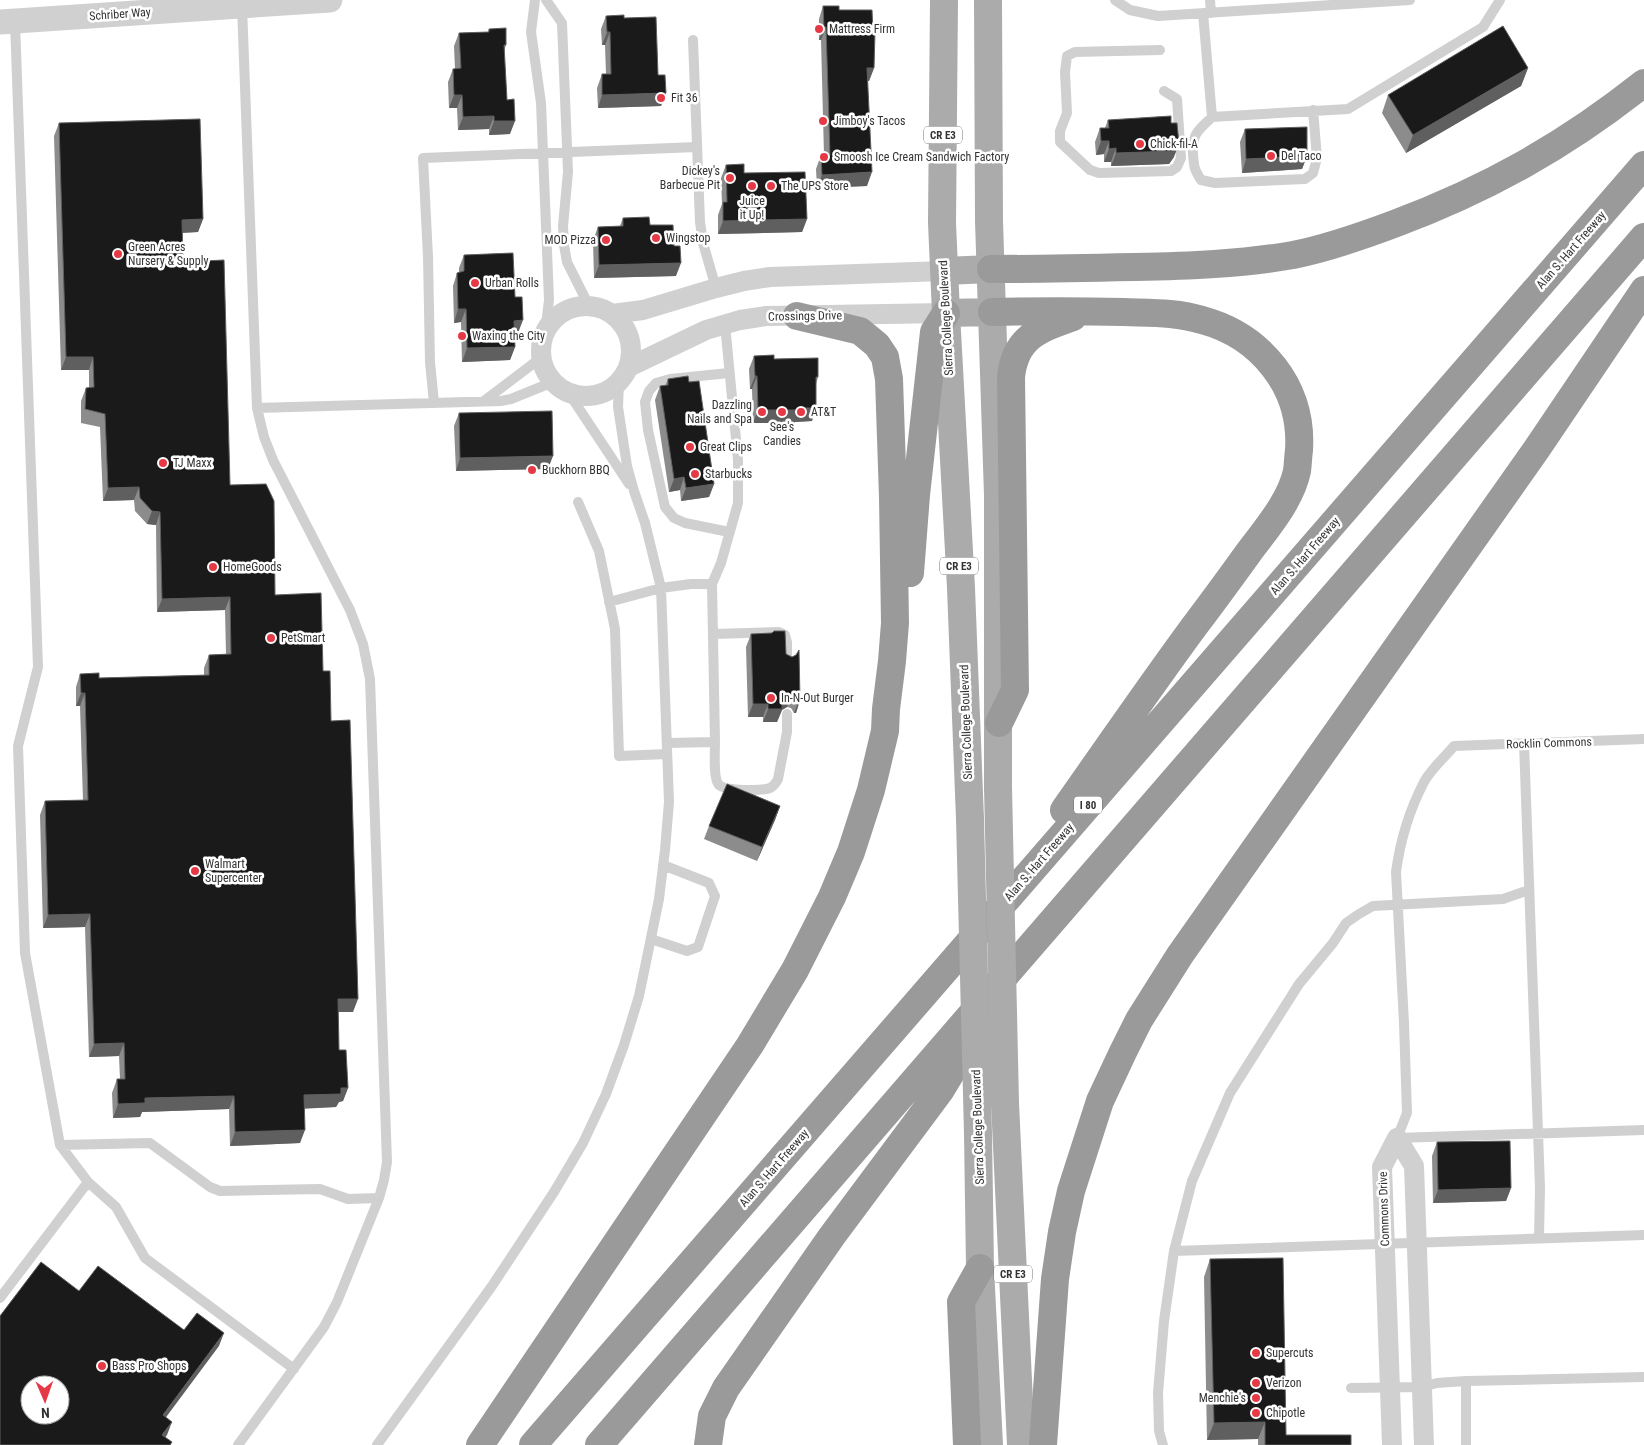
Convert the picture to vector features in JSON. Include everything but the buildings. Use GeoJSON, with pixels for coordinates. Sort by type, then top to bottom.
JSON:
{"type":"FeatureCollection","features":[{"type":"Feature","properties":{"kind":"highway"},"geometry":{"type":"LineString","coordinates":[[991,270],[1199,265],[1294,255],[1333,245],[1416,216],[1501,178],[1581,130],[1644,84]]}},
{"type":"Feature","properties":{"kind":"highway","name":"Alan S. Hart Freeway"},"geometry":{"type":"LineString","coordinates":[[533,1445],[1644,166]]}},
{"type":"Feature","properties":{"kind":"highway"},"geometry":{"type":"LineString","coordinates":[[599,1445],[1644,237]]}},
{"type":"Feature","properties":{"kind":"highway"},"geometry":{"type":"LineString","coordinates":[[1043,1445],[1055,1280],[1062,1232],[1071,1191],[1100,1101],[1139,1020],[1180,955],[1536,450],[1644,290]]}},
{"type":"Feature","properties":{"kind":"highway"},"geometry":{"type":"LineString","coordinates":[[999,723],[1015,690],[1012,364],[1021,345],[1035,332],[1091,311]]}},
{"type":"Feature","properties":{"kind":"highway"},"geometry":{"type":"LineString","coordinates":[[973,937],[1191,630],[1275,518],[1297,471],[1299,440],[1297,413],[1288,389],[1272,364],[1254,346],[1229,329],[1178,314],[1091,311],[992,312]]}},
{"type":"Feature","properties":{"kind":"highway"},"geometry":{"type":"LineString","coordinates":[[480,1445],[750,1045],[795,970],[832,897],[851,852],[886,731],[895,711],[903,662],[916,496],[934,332],[946,313]]}},
{"type":"Feature","properties":{"kind":"highway"},"geometry":{"type":"LineString","coordinates":[[797,316],[860,331],[877,345],[885,357],[889,379],[895,623],[886,709],[886,731]]}},
{"type":"Feature","properties":{"kind":"highway"},"geometry":{"type":"LineString","coordinates":[[708,1445],[712,1416],[726,1388],[832,1236],[940,1091],[1021,958]]}},
{"type":"Feature","properties":{"kind":"highway"},"geometry":{"type":"LineString","coordinates":[[967,1445],[960,1302],[980,1268]]}},
{"type":"Feature","properties":{"kind":"main road","name":"Sierra College Boulevard"},"geometry":{"type":"LineString","coordinates":[[944,0],[942,213],[970,819],[980,1268],[989,1445]]}},
{"type":"Feature","properties":{"kind":"main road","name":"CR E3"},"geometry":{"type":"LineString","coordinates":[[988,0],[991,270],[998,495],[998,786],[1005,1103],[1021,1445]]}},
{"type":"Feature","properties":{"kind":"main road"},"geometry":{"type":"LineString","coordinates":[[944,270],[991,270]]}},
{"type":"Feature","properties":{"kind":"main road","name":"Crossings Drive"},"geometry":{"type":"LineString","coordinates":[[946,313],[992,312]]}},
{"type":"Feature","properties":{"kind":"street","name":"Schriber Way"},"geometry":{"type":"LineString","coordinates":[[8,22],[330,0]]}},
{"type":"Feature","properties":{"kind":"street"},"geometry":{"type":"LineString","coordinates":[[612,314],[643,310],[716,288],[770,277],[944,270]]}},
{"type":"Feature","properties":{"kind":"street"},"geometry":{"type":"LineString","coordinates":[[589,306],[601,308],[612,314],[622,324],[630,338],[632,352],[624,375],[608,390],[595,395],[581,396],[561,387],[545,370],[542,357],[541,349],[545,333],[552,322],[562,313],[575,308],[589,306]]}},
{"type":"Feature","properties":{"kind":"street","name":"Crossings Drive"},"geometry":{"type":"LineString","coordinates":[[624,375],[706,330],[740,320],[766,316],[946,313]]}},
{"type":"Feature","properties":{"kind":"street"},"geometry":{"type":"LineString","coordinates":[[1397,1138],[1414,1166],[1424,1445]]}},
{"type":"Feature","properties":{"kind":"street","name":"Commons Drive"},"geometry":{"type":"LineString","coordinates":[[1392,1445],[1382,1167],[1397,1138]]}},
{"type":"Feature","properties":{"kind":"lane"},"geometry":{"type":"LineString","coordinates":[[535,0],[531,32],[541,103],[549,300],[545,333]]}},
{"type":"Feature","properties":{"kind":"lane"},"geometry":{"type":"LineString","coordinates":[[546,0],[562,23],[568,152],[563,226],[566,262],[589,306]]}},
{"type":"Feature","properties":{"kind":"lane"},"geometry":{"type":"LineString","coordinates":[[1115,0],[1130,10],[1158,16],[1410,0]]}},
{"type":"Feature","properties":{"kind":"lane"},"geometry":{"type":"LineString","coordinates":[[1210,0],[1207,13],[1212,117]]}},
{"type":"Feature","properties":{"kind":"lane"},"geometry":{"type":"LineString","coordinates":[[1313,110],[1317,158],[1314,173],[1305,179],[1215,184],[1201,180],[1194,170],[1192,141],[1212,117],[1313,110],[1348,109],[1483,27],[1500,0]]}},
{"type":"Feature","properties":{"kind":"lane"},"geometry":{"type":"LineString","coordinates":[[238,1445],[324,1327],[337,1302],[379,1198],[387,1162],[370,678],[363,644],[350,610],[273,460],[264,437],[257,408],[242,5]]}},
{"type":"Feature","properties":{"kind":"lane"},"geometry":{"type":"LineString","coordinates":[[8,22],[38,667],[18,746],[25,953],[60,1145],[88,1182],[116,1207],[145,1258],[294,1368]]}},
{"type":"Feature","properties":{"kind":"lane"},"geometry":{"type":"LineString","coordinates":[[693,40],[700,222],[703,243],[716,288]]}},
{"type":"Feature","properties":{"kind":"lane"},"geometry":{"type":"LineString","coordinates":[[1160,50],[1075,52],[1067,56],[1065,72],[1067,113],[1060,131],[1060,142],[1090,170],[1099,173],[1171,171],[1177,167],[1181,158],[1177,99],[1164,91]]}},
{"type":"Feature","properties":{"kind":"lane"},"geometry":{"type":"LineString","coordinates":[[434,403],[430,362],[429,287],[423,158],[697,147]]}},
{"type":"Feature","properties":{"kind":"lane"},"geometry":{"type":"LineString","coordinates":[[725,324],[738,460],[738,503],[712,584],[716,779],[720,786],[729,789],[768,789],[775,784],[778,779],[787,732],[787,714]]}},
{"type":"Feature","properties":{"kind":"lane"},"geometry":{"type":"LineString","coordinates":[[484,400],[542,357]]}},
{"type":"Feature","properties":{"kind":"lane"},"geometry":{"type":"LineString","coordinates":[[729,373],[670,379],[656,384],[649,390],[645,402],[648,430],[665,506],[674,518],[685,524],[729,532]]}},
{"type":"Feature","properties":{"kind":"lane"},"geometry":{"type":"LineString","coordinates":[[377,1445],[492,1286],[554,1192],[583,1143],[606,1094],[639,996],[651,939],[663,865],[669,802],[661,588],[645,523],[627,466],[618,407],[624,375]]}},
{"type":"Feature","properties":{"kind":"lane"},"geometry":{"type":"LineString","coordinates":[[257,408],[501,401],[561,387],[634,491]]}},
{"type":"Feature","properties":{"kind":"lane"},"geometry":{"type":"LineString","coordinates":[[578,502],[599,551],[614,629],[619,756],[667,754]]}},
{"type":"Feature","properties":{"kind":"lane"},"geometry":{"type":"LineString","coordinates":[[609,602],[661,588],[691,584],[712,584]]}},
{"type":"Feature","properties":{"kind":"lane"},"geometry":{"type":"LineString","coordinates":[[713,634],[780,632],[785,635],[787,642],[787,664]]}},
{"type":"Feature","properties":{"kind":"lane","name":"Rocklin Commons"},"geometry":{"type":"LineString","coordinates":[[1398,906],[1396,872],[1399,852],[1409,818],[1425,781],[1454,746],[1644,739]]}},
{"type":"Feature","properties":{"kind":"lane"},"geometry":{"type":"LineString","coordinates":[[666,743],[715,742]]}},
{"type":"Feature","properties":{"kind":"lane"},"geometry":{"type":"LineString","coordinates":[[1524,744],[1538,1134],[1539,1238]]}},
{"type":"Feature","properties":{"kind":"lane"},"geometry":{"type":"LineString","coordinates":[[651,939],[687,951],[698,947],[716,896],[710,883],[663,865]]}},
{"type":"Feature","properties":{"kind":"lane"},"geometry":{"type":"LineString","coordinates":[[1163,1445],[1160,1431],[1158,1393],[1164,1321],[1174,1251],[1192,1181],[1230,1093],[1299,984],[1333,943],[1346,923],[1373,906],[1503,899],[1529,890]]}},
{"type":"Feature","properties":{"kind":"lane"},"geometry":{"type":"LineString","coordinates":[[1398,906],[1407,1112],[1397,1138],[1644,1130]]}},
{"type":"Feature","properties":{"kind":"lane"},"geometry":{"type":"LineString","coordinates":[[60,1145],[150,1143],[210,1187],[220,1191],[320,1189],[348,1199],[379,1198]]}},
{"type":"Feature","properties":{"kind":"lane"},"geometry":{"type":"LineString","coordinates":[[0,1298],[88,1182]]}},
{"type":"Feature","properties":{"kind":"lane"},"geometry":{"type":"LineString","coordinates":[[1174,1251],[1644,1235]]}},
{"type":"Feature","properties":{"kind":"lane"},"geometry":{"type":"LineString","coordinates":[[1351,1388],[1422,1387],[1437,1383],[1466,1381],[1644,1377]]}},
{"type":"Feature","properties":{"kind":"lane"},"geometry":{"type":"LineString","coordinates":[[1466,1381],[1466,1445]]}},
{"type":"Feature","properties":{"kind":"place","name":"Mattress Firm"},"geometry":{"type":"Point","coordinates":[819,29]}},
{"type":"Feature","properties":{"kind":"place","name":"Fit 36"},"geometry":{"type":"Point","coordinates":[661,98]}},
{"type":"Feature","properties":{"kind":"place","name":"Jimboy's Tacos"},"geometry":{"type":"Point","coordinates":[823,121]}},
{"type":"Feature","properties":{"kind":"place","name":"Chick-fil-A"},"geometry":{"type":"Point","coordinates":[1140,144]}},
{"type":"Feature","properties":{"kind":"place","name":"Del Taco"},"geometry":{"type":"Point","coordinates":[1271,156]}},
{"type":"Feature","properties":{"kind":"place","name":"Smoosh Ice Cream Sandwich Factory"},"geometry":{"type":"Point","coordinates":[824,157]}},
{"type":"Feature","properties":{"kind":"place","name":"Dickey's Barbecue Pit"},"geometry":{"type":"Point","coordinates":[730,178]}},
{"type":"Feature","properties":{"kind":"place","name":"Juice it Up!"},"geometry":{"type":"Point","coordinates":[752,186]}},
{"type":"Feature","properties":{"kind":"place","name":"The UPS Store"},"geometry":{"type":"Point","coordinates":[771,186]}},
{"type":"Feature","properties":{"kind":"place","name":"Wingstop"},"geometry":{"type":"Point","coordinates":[656,238]}},
{"type":"Feature","properties":{"kind":"place","name":"MOD Pizza"},"geometry":{"type":"Point","coordinates":[606,240]}},
{"type":"Feature","properties":{"kind":"place","name":"Green Acres Nursery & Supply"},"geometry":{"type":"Point","coordinates":[118,254]}},
{"type":"Feature","properties":{"kind":"place","name":"Urban Rolls"},"geometry":{"type":"Point","coordinates":[475,283]}},
{"type":"Feature","properties":{"kind":"place","name":"Waxing the City"},"geometry":{"type":"Point","coordinates":[462,336]}},
{"type":"Feature","properties":{"kind":"place","name":"Dazzling Nails and Spa"},"geometry":{"type":"Point","coordinates":[762,412]}},
{"type":"Feature","properties":{"kind":"place","name":"See's Candies"},"geometry":{"type":"Point","coordinates":[782,412]}},
{"type":"Feature","properties":{"kind":"place","name":"AT&T"},"geometry":{"type":"Point","coordinates":[801,412]}},
{"type":"Feature","properties":{"kind":"place","name":"Great Clips"},"geometry":{"type":"Point","coordinates":[690,447]}},
{"type":"Feature","properties":{"kind":"place","name":"TJ Maxx"},"geometry":{"type":"Point","coordinates":[163,463]}},
{"type":"Feature","properties":{"kind":"place","name":"Buckhorn BBQ"},"geometry":{"type":"Point","coordinates":[532,470]}},
{"type":"Feature","properties":{"kind":"place","name":"Starbucks"},"geometry":{"type":"Point","coordinates":[695,474]}},
{"type":"Feature","properties":{"kind":"place","name":"HomeGoods"},"geometry":{"type":"Point","coordinates":[213,567]}},
{"type":"Feature","properties":{"kind":"place","name":"PetSmart"},"geometry":{"type":"Point","coordinates":[271,638]}},
{"type":"Feature","properties":{"kind":"place","name":"In-N-Out Burger"},"geometry":{"type":"Point","coordinates":[771,698]}},
{"type":"Feature","properties":{"kind":"place","name":"Walmart Supercenter"},"geometry":{"type":"Point","coordinates":[195,871]}},
{"type":"Feature","properties":{"kind":"place","name":"Supercuts"},"geometry":{"type":"Point","coordinates":[1256,1353]}},
{"type":"Feature","properties":{"kind":"place","name":"Bass Pro Shops"},"geometry":{"type":"Point","coordinates":[102,1366]}},
{"type":"Feature","properties":{"kind":"place","name":"Verizon"},"geometry":{"type":"Point","coordinates":[1256,1383]}},
{"type":"Feature","properties":{"kind":"place","name":"Menchie's"},"geometry":{"type":"Point","coordinates":[1256,1398]}},
{"type":"Feature","properties":{"kind":"place","name":"Chipotle"},"geometry":{"type":"Point","coordinates":[1256,1413]}}]}
